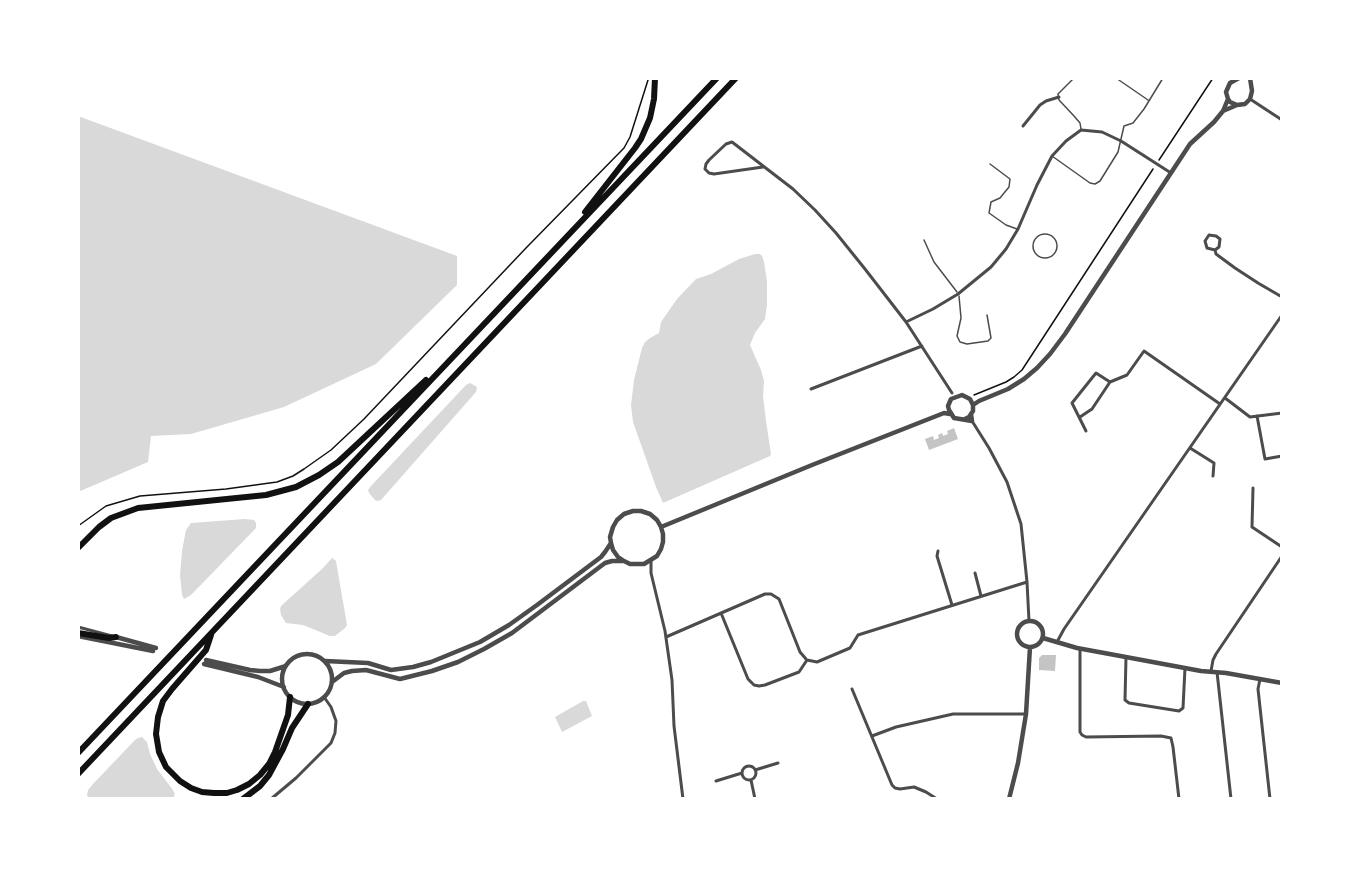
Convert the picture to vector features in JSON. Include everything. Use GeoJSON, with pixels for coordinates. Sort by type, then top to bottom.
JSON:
{"type":"FeatureCollection","features":[{"type":"Feature","properties":{"kind":"highway"},"geometry":{"type":"LineString","coordinates":[[559,245],[640,139],[650,118],[655,78]]}},
{"type":"Feature","properties":{"kind":"highway"},"geometry":{"type":"LineString","coordinates":[[78,753],[717,78]]}},
{"type":"Feature","properties":{"kind":"highway"},"geometry":{"type":"LineString","coordinates":[[78,774],[736,78]]}},
{"type":"Feature","properties":{"kind":"highway"},"geometry":{"type":"LineString","coordinates":[[78,548],[111,518],[138,508],[266,495],[296,487],[319,476],[338,462],[472,336]]}},
{"type":"Feature","properties":{"kind":"highway"},"geometry":{"type":"LineString","coordinates":[[212,633],[206,650],[163,701],[158,717],[156,734],[159,752],[166,767],[180,781],[202,792],[214,794],[227,793],[249,784],[269,764],[275,752],[288,716],[290,697]]}},
{"type":"Feature","properties":{"kind":"highway"},"geometry":{"type":"LineString","coordinates":[[78,635],[116,637]]}},
{"type":"Feature","properties":{"kind":"highway"},"geometry":{"type":"LineString","coordinates":[[243,799],[260,786],[269,775],[292,728],[308,704]]}},
{"type":"Feature","properties":{"kind":"street"},"geometry":{"type":"LineString","coordinates":[[1223,111],[1245,104],[1250,99],[1252,95],[1250,78]]}},
{"type":"Feature","properties":{"kind":"street"},"geometry":{"type":"LineString","coordinates":[[1237,105],[1228,99],[1226,89],[1230,83],[1238,79],[1245,81],[1251,87]]}},
{"type":"Feature","properties":{"kind":"street"},"geometry":{"type":"LineString","coordinates":[[1023,126],[1040,105],[1059,97]]}},
{"type":"Feature","properties":{"kind":"street"},"geometry":{"type":"LineString","coordinates":[[973,405],[1024,379],[1050,354],[1190,144],[1214,122],[1223,111],[1228,99]]}},
{"type":"Feature","properties":{"kind":"street"},"geometry":{"type":"LineString","coordinates":[[1250,99],[1282,120]]}},
{"type":"Feature","properties":{"kind":"street"},"geometry":{"type":"LineString","coordinates":[[906,322],[958,294],[991,267],[1006,249],[1018,229],[1052,156],[1066,141],[1081,130],[1102,132],[1121,141],[1171,173]]}},
{"type":"Feature","properties":{"kind":"street"},"geometry":{"type":"LineString","coordinates":[[764,167],[714,174],[705,169],[709,160],[729,142],[732,142],[793,189],[836,233],[906,322],[954,396]]}},
{"type":"Feature","properties":{"kind":"street"},"geometry":{"type":"LineString","coordinates":[[1212,235],[1218,237],[1220,242],[1219,247],[1215,250],[1209,250],[1205,244],[1206,239],[1212,235]]}},
{"type":"Feature","properties":{"kind":"street"},"geometry":{"type":"LineString","coordinates":[[1215,250],[1216,254],[1235,268],[1282,297]]}},
{"type":"Feature","properties":{"kind":"street"},"geometry":{"type":"LineString","coordinates":[[1057,642],[1282,315]]}},
{"type":"Feature","properties":{"kind":"street"},"geometry":{"type":"LineString","coordinates":[[811,389],[922,346]]}},
{"type":"Feature","properties":{"kind":"street"},"geometry":{"type":"LineString","coordinates":[[1080,417],[1092,409],[1110,382],[1127,375],[1144,351],[1220,404]]}},
{"type":"Feature","properties":{"kind":"street"},"geometry":{"type":"LineString","coordinates":[[1086,431],[1072,403],[1096,373],[1110,382]]}},
{"type":"Feature","properties":{"kind":"street"},"geometry":{"type":"LineString","coordinates":[[954,396],[970,396],[979,401]]}},
{"type":"Feature","properties":{"kind":"street"},"geometry":{"type":"LineString","coordinates":[[944,413],[954,396]]}},
{"type":"Feature","properties":{"kind":"street"},"geometry":{"type":"LineString","coordinates":[[970,396],[973,405],[972,421],[1007,482],[1021,524],[1029,621]]}},
{"type":"Feature","properties":{"kind":"street"},"geometry":{"type":"LineString","coordinates":[[1224,398],[1250,417],[1282,413]]}},
{"type":"Feature","properties":{"kind":"street"},"geometry":{"type":"LineString","coordinates":[[948,406],[954,418],[972,421]]}},
{"type":"Feature","properties":{"kind":"street"},"geometry":{"type":"LineString","coordinates":[[661,527],[944,413],[950,414]]}},
{"type":"Feature","properties":{"kind":"street"},"geometry":{"type":"LineString","coordinates":[[965,419],[971,414]]}},
{"type":"Feature","properties":{"kind":"street"},"geometry":{"type":"LineString","coordinates":[[1257,416],[1265,459],[1282,456]]}},
{"type":"Feature","properties":{"kind":"street"},"geometry":{"type":"LineString","coordinates":[[1190,448],[1214,463],[1213,476]]}},
{"type":"Feature","properties":{"kind":"street"},"geometry":{"type":"LineString","coordinates":[[1253,488],[1252,527],[1282,547]]}},
{"type":"Feature","properties":{"kind":"street"},"geometry":{"type":"LineString","coordinates":[[332,682],[344,673],[352,671],[366,670],[400,679],[458,662],[512,633],[605,563],[624,561],[638,565],[651,561],[657,556],[663,542],[663,534],[657,520],[650,514],[633,512],[624,514],[617,520],[611,532],[611,543],[618,557],[624,561]]}},
{"type":"Feature","properties":{"kind":"street"},"geometry":{"type":"LineString","coordinates":[[325,661],[368,663],[391,670],[413,667],[456,653],[509,625],[600,557],[611,543]]}},
{"type":"Feature","properties":{"kind":"street"},"geometry":{"type":"LineString","coordinates":[[938,551],[937,556],[952,605]]}},
{"type":"Feature","properties":{"kind":"street"},"geometry":{"type":"LineString","coordinates":[[1231,799],[1213,660],[1282,556]]}},
{"type":"Feature","properties":{"kind":"street"},"geometry":{"type":"LineString","coordinates":[[651,561],[651,573],[666,637],[672,680],[674,726],[683,799]]}},
{"type":"Feature","properties":{"kind":"street"},"geometry":{"type":"LineString","coordinates":[[975,573],[981,596]]}},
{"type":"Feature","properties":{"kind":"street"},"geometry":{"type":"LineString","coordinates":[[666,637],[765,594],[771,594],[779,598],[800,652],[807,660],[817,662],[850,648],[858,635],[1027,582]]}},
{"type":"Feature","properties":{"kind":"street"},"geometry":{"type":"LineString","coordinates":[[721,613],[748,679],[754,685],[762,686],[799,672],[807,660]]}},
{"type":"Feature","properties":{"kind":"street"},"geometry":{"type":"LineString","coordinates":[[1029,621],[1036,622],[1042,627],[1043,639],[1038,645],[1026,646],[1019,640],[1018,632],[1022,625],[1029,621]]}},
{"type":"Feature","properties":{"kind":"street"},"geometry":{"type":"LineString","coordinates":[[78,627],[154,649],[78,635]]}},
{"type":"Feature","properties":{"kind":"street"},"geometry":{"type":"LineString","coordinates":[[1043,639],[1185,668],[1282,683]]}},
{"type":"Feature","properties":{"kind":"street"},"geometry":{"type":"LineString","coordinates":[[1009,799],[1026,714],[1030,647]]}},
{"type":"Feature","properties":{"kind":"street"},"geometry":{"type":"LineString","coordinates":[[1080,648],[1080,732],[1086,737],[1161,736],[1171,738],[1179,799]]}},
{"type":"Feature","properties":{"kind":"street"},"geometry":{"type":"LineString","coordinates":[[307,654],[320,657],[325,661],[331,671],[332,682],[328,693],[308,704],[290,697],[284,687],[282,676],[286,666],[295,657],[307,654]]}},
{"type":"Feature","properties":{"kind":"street"},"geometry":{"type":"LineString","coordinates":[[1126,657],[1125,700],[1129,703],[1179,711],[1183,708],[1185,668]]}},
{"type":"Feature","properties":{"kind":"street"},"geometry":{"type":"LineString","coordinates":[[284,687],[205,662],[260,671],[270,671],[286,666]]}},
{"type":"Feature","properties":{"kind":"street"},"geometry":{"type":"LineString","coordinates":[[1260,679],[1258,689],[1270,799]]}},
{"type":"Feature","properties":{"kind":"street"},"geometry":{"type":"LineString","coordinates":[[852,689],[891,785],[900,789],[914,787],[937,799]]}},
{"type":"Feature","properties":{"kind":"street"},"geometry":{"type":"LineString","coordinates":[[271,799],[303,772],[331,743],[336,721],[324,697]]}},
{"type":"Feature","properties":{"kind":"street"},"geometry":{"type":"LineString","coordinates":[[872,736],[896,727],[953,714],[1026,714]]}},
{"type":"Feature","properties":{"kind":"street"},"geometry":{"type":"LineString","coordinates":[[716,781],[742,773],[746,767],[752,767],[755,770],[778,763]]}},
{"type":"Feature","properties":{"kind":"street"},"geometry":{"type":"LineString","coordinates":[[750,780],[755,776],[755,770]]}},
{"type":"Feature","properties":{"kind":"street"},"geometry":{"type":"LineString","coordinates":[[742,773],[745,779],[750,780]]}},
{"type":"Feature","properties":{"kind":"street"},"geometry":{"type":"LineString","coordinates":[[750,780],[755,799]]}},
{"type":"Feature","properties":{"kind":"lane"},"geometry":{"type":"LineString","coordinates":[[1074,78],[1058,94],[1059,100],[1080,123],[1081,130]]}},
{"type":"Feature","properties":{"kind":"lane"},"geometry":{"type":"LineString","coordinates":[[1116,78],[1149,101]]}},
{"type":"Feature","properties":{"kind":"lane"},"geometry":{"type":"LineString","coordinates":[[1052,156],[1090,183],[1095,184],[1100,181],[1112,163],[1124,126],[1133,123],[1163,78]]}},
{"type":"Feature","properties":{"kind":"lane"},"geometry":{"type":"LineString","coordinates":[[990,164],[1010,179],[1009,187],[1000,198],[991,202],[989,213],[1006,225],[1018,229]]}},
{"type":"Feature","properties":{"kind":"lane"},"geometry":{"type":"LineString","coordinates":[[1044,233],[1052,235],[1057,242],[1055,253],[1044,258],[1037,254],[1033,247],[1035,239],[1044,233]]}},
{"type":"Feature","properties":{"kind":"lane"},"geometry":{"type":"LineString","coordinates":[[924,240],[934,262],[958,294],[961,318],[957,336],[960,342],[967,344],[988,341],[991,338],[987,315]]}},
{"type":"Feature","properties":{"kind":"path"},"geometry":{"type":"LineString","coordinates":[[78,526],[106,506],[140,496],[277,482],[293,476],[331,450],[364,419],[624,148],[630,137],[648,78]]}},
{"type":"Feature","properties":{"kind":"path"},"geometry":{"type":"LineString","coordinates":[[970,396],[997,386],[1022,370],[1213,78]]}},
{"type":"Feature","properties":{"kind":"shaded area"},"geometry":{"type":"Polygon","coordinates":[[[78,116],[457,256],[457,285],[376,364],[284,407],[191,434],[151,436],[148,462],[78,492],[78,116]]]}},
{"type":"Feature","properties":{"kind":"shaded area"},"geometry":{"type":"Polygon","coordinates":[[[755,254],[760,254],[764,262],[767,305],[765,319],[750,345],[764,381],[763,396],[771,454],[663,503],[633,422],[631,405],[634,380],[642,348],[645,342],[659,333],[661,322],[677,299],[696,279],[755,254]]]}},
{"type":"Feature","properties":{"kind":"shaded area"},"geometry":{"type":"Polygon","coordinates":[[[470,383],[477,387],[476,392],[381,500],[375,500],[368,490],[371,486],[470,383]]]}},
{"type":"Feature","properties":{"kind":"shaded area"},"geometry":{"type":"Polygon","coordinates":[[[254,520],[256,528],[191,595],[184,599],[180,575],[182,551],[186,530],[191,523],[254,520]]]}},
{"type":"Feature","properties":{"kind":"shaded area"},"geometry":{"type":"Polygon","coordinates":[[[332,558],[336,561],[347,625],[345,628],[335,636],[330,636],[303,625],[286,623],[281,615],[281,606],[332,558]]]}},
{"type":"Feature","properties":{"kind":"shaded area"},"geometry":{"type":"Polygon","coordinates":[[[586,701],[592,716],[562,732],[555,717],[586,701]]]}},
{"type":"Feature","properties":{"kind":"shaded area"},"geometry":{"type":"Polygon","coordinates":[[[142,737],[147,742],[157,769],[173,790],[175,795],[172,799],[89,799],[88,790],[93,784],[135,740],[142,737]]]}},
{"type":"Feature","properties":{"kind":"building"},"geometry":{"type":"Polygon","coordinates":[[[954,428],[958,439],[929,450],[925,439],[933,436],[934,440],[939,438],[938,435],[948,434],[947,431],[954,428]]]}},
{"type":"Feature","properties":{"kind":"building"},"geometry":{"type":"Polygon","coordinates":[[[1042,655],[1056,655],[1055,671],[1039,670],[1039,658],[1042,655]]]}}]}
